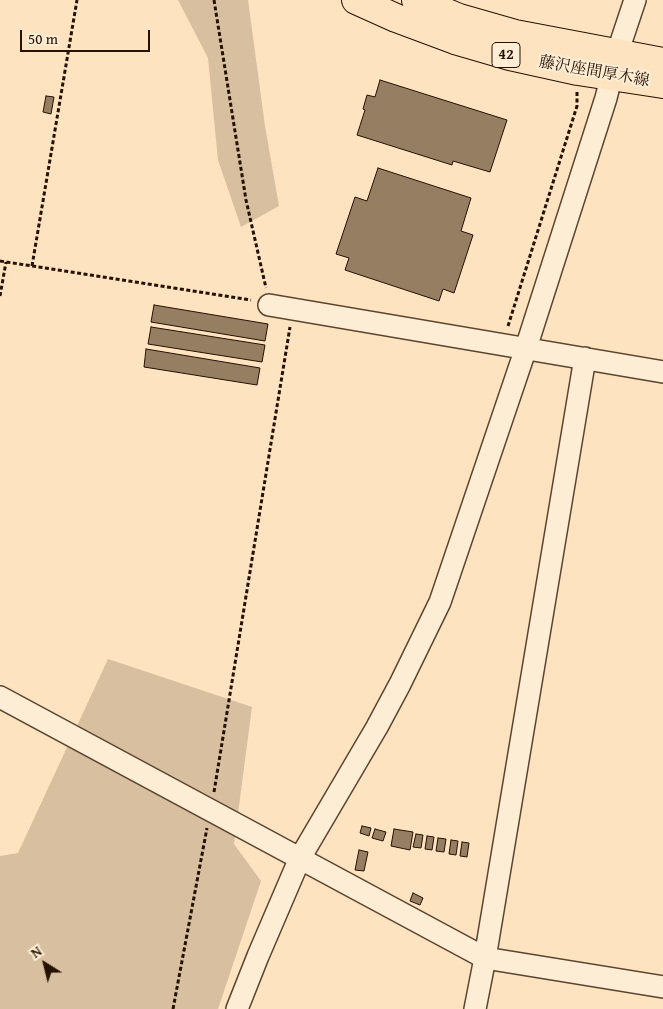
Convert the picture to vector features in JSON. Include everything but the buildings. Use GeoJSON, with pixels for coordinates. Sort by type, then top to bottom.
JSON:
{"type":"FeatureCollection","features":[{"type":"Feature","properties":{"kind":"main road","name":"藤沢座間厚木線"},"geometry":{"type":"LineString","coordinates":[[356,0],[430,31],[510,56],[578,71],[615,65],[663,62]]}},
{"type":"Feature","properties":{"kind":"main road","name":"藤沢座間厚木線"},"geometry":{"type":"LineString","coordinates":[[416,0],[458,18],[615,65],[663,84]]}},
{"type":"Feature","properties":{"kind":"street"},"geometry":{"type":"LineString","coordinates":[[238,1009],[258,956],[300,858],[377,727],[440,602],[526,348],[635,0]]}},
{"type":"Feature","properties":{"kind":"street"},"geometry":{"type":"LineString","coordinates":[[268,298],[293,309],[663,372]]}},
{"type":"Feature","properties":{"kind":"street"},"geometry":{"type":"LineString","coordinates":[[475,1009],[585,358]]}},
{"type":"Feature","properties":{"kind":"street"},"geometry":{"type":"LineString","coordinates":[[0,697],[485,958],[663,987]]}},
{"type":"Feature","properties":{"kind":"path"},"geometry":{"type":"LineString","coordinates":[[32,266],[77,0]]}},
{"type":"Feature","properties":{"kind":"path"},"geometry":{"type":"LineString","coordinates":[[0,261],[268,298],[246,200],[214,0]]}},
{"type":"Feature","properties":{"kind":"path"},"geometry":{"type":"LineString","coordinates":[[505,332],[577,106],[577,92]]}},
{"type":"Feature","properties":{"kind":"path"},"geometry":{"type":"LineString","coordinates":[[0,296],[6,262]]}},
{"type":"Feature","properties":{"kind":"path"},"geometry":{"type":"LineString","coordinates":[[173,1009],[211,810],[293,309]]}},
{"type":"Feature","properties":{"kind":"shaded area"},"geometry":{"type":"Polygon","coordinates":[[[178,0],[248,0],[265,126],[279,206],[241,227],[218,160],[208,58],[178,0]]]}},
{"type":"Feature","properties":{"kind":"shaded area"},"geometry":{"type":"Polygon","coordinates":[[[108,659],[252,707],[234,844],[261,881],[218,1009],[0,1009],[0,856],[18,853],[108,659]]]}}]}
